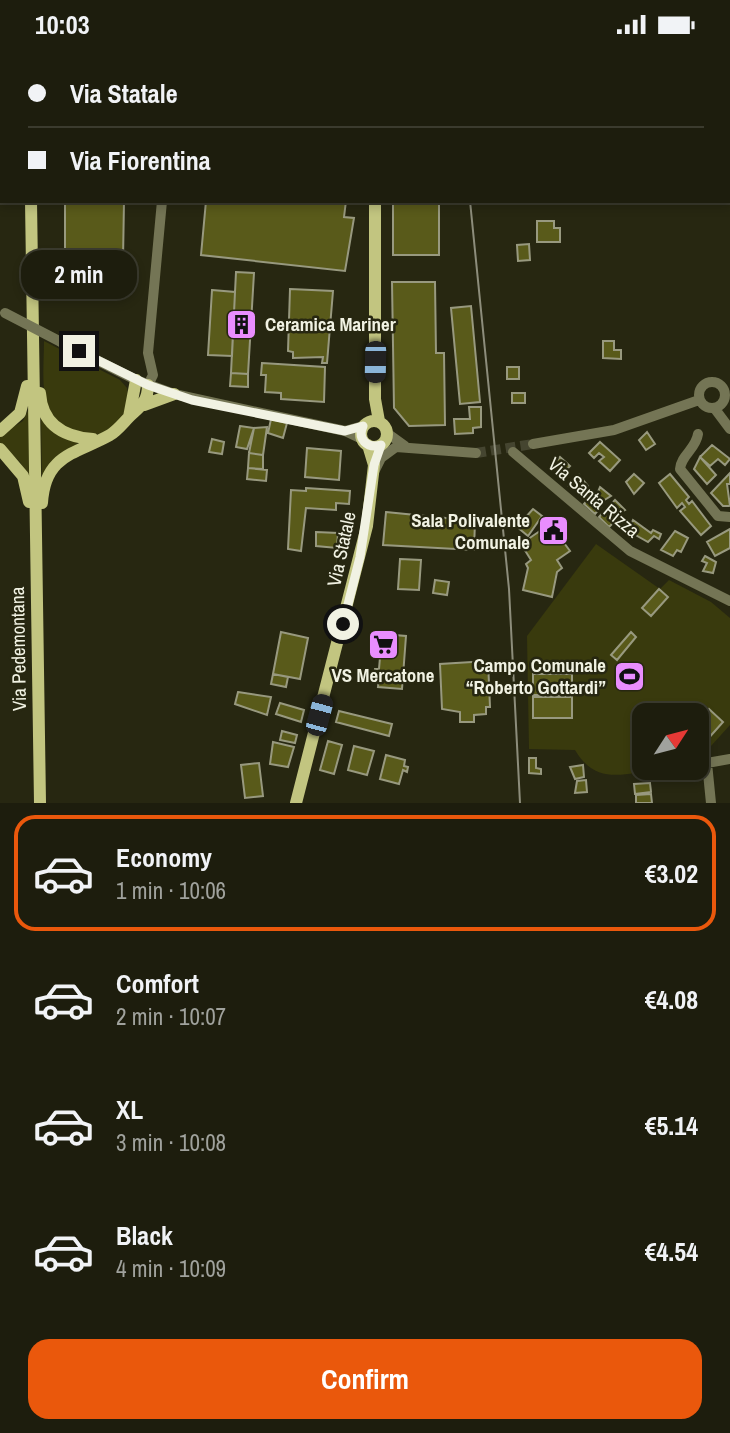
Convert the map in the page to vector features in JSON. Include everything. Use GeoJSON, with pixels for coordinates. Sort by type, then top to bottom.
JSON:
{"type":"FeatureCollection","features":[{"type":"Feature","properties":{"kind":"main road","name":"Via Pedemontana"},"geometry":{"type":"LineString","coordinates":[[31,203],[40,803]]}},
{"type":"Feature","properties":{"kind":"main road","name":"Via Statale"},"geometry":{"type":"LineString","coordinates":[[296,803],[360,557],[374,469],[376,441],[370,423],[375,399],[375,203]]}},
{"type":"Feature","properties":{"kind":"main road"},"geometry":{"type":"LineString","coordinates":[[0,431],[18,417],[25,402],[32,292]]}},
{"type":"Feature","properties":{"kind":"main road"},"geometry":{"type":"LineString","coordinates":[[32,292],[40,397],[45,414],[53,425],[67,435],[97,440]]}},
{"type":"Feature","properties":{"kind":"main road"},"geometry":{"type":"LineString","coordinates":[[142,382],[144,405]]}},
{"type":"Feature","properties":{"kind":"main road"},"geometry":{"type":"LineString","coordinates":[[129,417],[142,382]]}},
{"type":"Feature","properties":{"kind":"main road"},"geometry":{"type":"LineString","coordinates":[[37,597],[44,485],[54,467],[66,454],[114,433],[144,405],[174,394]]}},
{"type":"Feature","properties":{"kind":"main road","name":"Via Statale"},"geometry":{"type":"LineString","coordinates":[[370,423],[376,441]]}},
{"type":"Feature","properties":{"kind":"main road"},"geometry":{"type":"LineString","coordinates":[[0,449],[19,470],[28,491],[37,597]]}},
{"type":"Feature","properties":{"kind":"street"},"geometry":{"type":"LineString","coordinates":[[142,382],[153,375],[148,353],[162,203]]}},
{"type":"Feature","properties":{"kind":"street"},"geometry":{"type":"LineString","coordinates":[[2,311],[142,382],[174,394],[345,431],[396,447],[476,453]]}},
{"type":"Feature","properties":{"kind":"street"},"geometry":{"type":"LineString","coordinates":[[712,382],[727,386],[725,401],[715,409],[707,408],[699,400],[699,391],[704,384],[712,382]]}},
{"type":"Feature","properties":{"kind":"street"},"geometry":{"type":"LineString","coordinates":[[533,444],[614,430],[699,400]]}},
{"type":"Feature","properties":{"kind":"street"},"geometry":{"type":"LineString","coordinates":[[715,409],[730,429]]}},
{"type":"Feature","properties":{"kind":"street"},"geometry":{"type":"LineString","coordinates":[[345,431],[370,423]]}},
{"type":"Feature","properties":{"kind":"street"},"geometry":{"type":"LineString","coordinates":[[698,434],[694,446],[681,462],[680,469],[718,516],[730,517]]}},
{"type":"Feature","properties":{"kind":"street"},"geometry":{"type":"LineString","coordinates":[[376,441],[411,447]]}},
{"type":"Feature","properties":{"kind":"street"},"geometry":{"type":"LineString","coordinates":[[374,469],[381,458],[396,447]]}},
{"type":"Feature","properties":{"kind":"street","name":"Via Santa Rizza"},"geometry":{"type":"LineString","coordinates":[[513,452],[630,551],[730,601]]}},
{"type":"Feature","properties":{"kind":"street"},"geometry":{"type":"LineString","coordinates":[[711,803],[707,763],[730,759]]}},
{"type":"Feature","properties":{"kind":"shaded area"},"geometry":{"type":"Polygon","coordinates":[[[44,341],[120,380],[127,388],[130,403],[117,424],[105,432],[83,434],[72,431],[54,417],[48,407],[44,389],[44,341]]]}},
{"type":"Feature","properties":{"kind":"shaded area"},"geometry":{"type":"Polygon","coordinates":[[[29,408],[30,481],[20,462],[0,444],[0,435],[23,421],[29,408]]]}},
{"type":"Feature","properties":{"kind":"shaded area"},"geometry":{"type":"Polygon","coordinates":[[[41,414],[81,441],[57,458],[42,485],[41,414]]]}},
{"type":"Feature","properties":{"kind":"shaded area","name":"Campo Comunale “Roberto Gottardi”"},"geometry":{"type":"Polygon","coordinates":[[[596,544],[660,589],[669,580],[711,602],[730,618],[730,725],[709,748],[709,703],[632,703],[632,773],[621,775],[601,773],[583,761],[575,750],[529,749],[527,636],[596,544]]]}},
{"type":"Feature","properties":{"kind":"building"},"geometry":{"type":"Polygon","coordinates":[[[65,203],[124,203],[123,260],[119,260],[119,278],[80,277],[81,274],[65,269],[65,203]]]}},
{"type":"Feature","properties":{"kind":"building"},"geometry":{"type":"Polygon","coordinates":[[[206,203],[346,203],[344,217],[354,218],[345,271],[201,255],[206,203]]]}},
{"type":"Feature","properties":{"kind":"building"},"geometry":{"type":"Polygon","coordinates":[[[393,203],[439,203],[439,255],[393,255],[393,203]]]}},
{"type":"Feature","properties":{"kind":"building"},"geometry":{"type":"Polygon","coordinates":[[[537,221],[554,221],[554,228],[560,228],[560,242],[537,242],[537,221]]]}},
{"type":"Feature","properties":{"kind":"building"},"geometry":{"type":"Polygon","coordinates":[[[529,244],[530,260],[518,261],[517,245],[529,244]]]}},
{"type":"Feature","properties":{"kind":"building","name":"Ceramica Mariner"},"geometry":{"type":"Polygon","coordinates":[[[236,272],[254,273],[248,374],[231,373],[236,272]]]}},
{"type":"Feature","properties":{"kind":"building"},"geometry":{"type":"Polygon","coordinates":[[[392,282],[435,282],[436,353],[444,353],[445,425],[409,426],[394,408],[392,282]]]}},
{"type":"Feature","properties":{"kind":"building"},"geometry":{"type":"Polygon","coordinates":[[[290,289],[333,291],[327,363],[322,363],[323,357],[293,358],[293,352],[288,351],[290,289]]]}},
{"type":"Feature","properties":{"kind":"building","name":"Ceramica Mariner"},"geometry":{"type":"Polygon","coordinates":[[[212,290],[235,292],[232,356],[208,355],[212,290]]]}},
{"type":"Feature","properties":{"kind":"building"},"geometry":{"type":"Polygon","coordinates":[[[471,306],[480,402],[460,404],[451,308],[471,306]]]}},
{"type":"Feature","properties":{"kind":"building"},"geometry":{"type":"Polygon","coordinates":[[[603,341],[614,341],[614,350],[621,350],[621,359],[603,358],[603,341]]]}},
{"type":"Feature","properties":{"kind":"building"},"geometry":{"type":"Polygon","coordinates":[[[262,363],[325,367],[324,402],[281,399],[281,393],[265,392],[266,375],[261,375],[262,363]]]}},
{"type":"Feature","properties":{"kind":"building"},"geometry":{"type":"Polygon","coordinates":[[[507,367],[519,367],[519,379],[507,379],[507,367]]]}},
{"type":"Feature","properties":{"kind":"building","name":"Ceramica Mariner"},"geometry":{"type":"Polygon","coordinates":[[[231,373],[248,374],[248,387],[230,386],[231,373]]]}},
{"type":"Feature","properties":{"kind":"building"},"geometry":{"type":"Polygon","coordinates":[[[512,393],[525,393],[525,403],[512,403],[512,393]]]}},
{"type":"Feature","properties":{"kind":"building"},"geometry":{"type":"Polygon","coordinates":[[[469,407],[481,407],[481,427],[473,428],[473,433],[455,434],[454,419],[470,419],[469,407]]]}},
{"type":"Feature","properties":{"kind":"building"},"geometry":{"type":"Polygon","coordinates":[[[271,419],[287,423],[283,438],[268,433],[271,419]]]}},
{"type":"Feature","properties":{"kind":"building"},"geometry":{"type":"Polygon","coordinates":[[[240,426],[254,428],[247,449],[236,447],[240,426]]]}},
{"type":"Feature","properties":{"kind":"building"},"geometry":{"type":"Polygon","coordinates":[[[267,427],[263,455],[249,453],[254,428],[267,427]]]}},
{"type":"Feature","properties":{"kind":"building"},"geometry":{"type":"Polygon","coordinates":[[[647,432],[655,444],[646,450],[639,440],[647,432]]]}},
{"type":"Feature","properties":{"kind":"building"},"geometry":{"type":"Polygon","coordinates":[[[212,439],[224,442],[222,454],[209,452],[212,439]]]}},
{"type":"Feature","properties":{"kind":"building"},"geometry":{"type":"Polygon","coordinates":[[[600,442],[620,460],[610,471],[599,461],[604,457],[599,453],[594,458],[589,453],[600,442]]]}},
{"type":"Feature","properties":{"kind":"building"},"geometry":{"type":"Polygon","coordinates":[[[712,445],[730,459],[725,465],[718,459],[710,466],[700,457],[712,445]]]}},
{"type":"Feature","properties":{"kind":"building"},"geometry":{"type":"Polygon","coordinates":[[[307,448],[341,451],[339,480],[305,477],[307,448]]]}},
{"type":"Feature","properties":{"kind":"building"},"geometry":{"type":"Polygon","coordinates":[[[249,453],[263,455],[263,469],[248,468],[249,453]]]}},
{"type":"Feature","properties":{"kind":"building"},"geometry":{"type":"Polygon","coordinates":[[[560,457],[570,466],[560,476],[551,467],[560,457]]]}},
{"type":"Feature","properties":{"kind":"building"},"geometry":{"type":"Polygon","coordinates":[[[700,457],[716,475],[707,484],[694,469],[700,457]]]}},
{"type":"Feature","properties":{"kind":"building"},"geometry":{"type":"Polygon","coordinates":[[[248,468],[267,470],[266,481],[247,479],[248,468]]]}},
{"type":"Feature","properties":{"kind":"building"},"geometry":{"type":"Polygon","coordinates":[[[730,473],[730,484],[727,484],[730,506],[723,506],[711,493],[730,473]]]}},
{"type":"Feature","properties":{"kind":"building"},"geometry":{"type":"Polygon","coordinates":[[[634,474],[644,483],[634,494],[626,482],[634,474]]]}},
{"type":"Feature","properties":{"kind":"building"},"geometry":{"type":"Polygon","coordinates":[[[670,474],[689,497],[686,500],[689,504],[692,501],[711,526],[701,535],[680,511],[685,507],[682,503],[677,508],[659,483],[670,474]]]}},
{"type":"Feature","properties":{"kind":"building"},"geometry":{"type":"Polygon","coordinates":[[[579,475],[588,486],[582,493],[569,486],[579,475]]]}},
{"type":"Feature","properties":{"kind":"building"},"geometry":{"type":"Polygon","coordinates":[[[600,487],[611,496],[598,504],[601,507],[595,514],[584,504],[591,496],[595,499],[600,487]]]}},
{"type":"Feature","properties":{"kind":"building"},"geometry":{"type":"Polygon","coordinates":[[[306,488],[350,491],[349,504],[336,503],[336,510],[306,508],[301,551],[288,549],[291,490],[306,491],[306,488]]]}},
{"type":"Feature","properties":{"kind":"building"},"geometry":{"type":"Polygon","coordinates":[[[615,500],[625,510],[613,517],[616,520],[609,527],[599,517],[605,510],[609,513],[613,509],[610,505],[615,500]]]}},
{"type":"Feature","properties":{"kind":"building"},"geometry":{"type":"Polygon","coordinates":[[[533,509],[542,516],[528,536],[517,527],[533,509]]]}},
{"type":"Feature","properties":{"kind":"building"},"geometry":{"type":"Polygon","coordinates":[[[386,512],[475,521],[474,550],[383,545],[386,512]]]}},
{"type":"Feature","properties":{"kind":"building"},"geometry":{"type":"Polygon","coordinates":[[[633,520],[651,533],[653,530],[661,534],[659,539],[654,536],[648,542],[632,533],[636,527],[631,524],[633,520]]]}},
{"type":"Feature","properties":{"kind":"building"},"geometry":{"type":"Polygon","coordinates":[[[550,524],[570,551],[557,560],[562,568],[557,572],[552,597],[523,590],[528,568],[526,564],[531,560],[521,544],[550,524]]]}},
{"type":"Feature","properties":{"kind":"building"},"geometry":{"type":"Polygon","coordinates":[[[730,529],[730,548],[715,556],[707,542],[730,529]]]}},
{"type":"Feature","properties":{"kind":"building"},"geometry":{"type":"Polygon","coordinates":[[[675,531],[688,538],[681,552],[677,550],[673,556],[661,550],[675,531]]]}},
{"type":"Feature","properties":{"kind":"building"},"geometry":{"type":"Polygon","coordinates":[[[316,532],[338,533],[337,548],[316,546],[316,532]]]}},
{"type":"Feature","properties":{"kind":"building"},"geometry":{"type":"Polygon","coordinates":[[[705,556],[716,562],[713,573],[703,571],[707,563],[702,561],[705,556]]]}},
{"type":"Feature","properties":{"kind":"building"},"geometry":{"type":"Polygon","coordinates":[[[400,559],[421,560],[419,590],[398,589],[400,559]]]}},
{"type":"Feature","properties":{"kind":"building"},"geometry":{"type":"Polygon","coordinates":[[[435,580],[449,582],[447,595],[433,593],[435,580]]]}},
{"type":"Feature","properties":{"kind":"building"},"geometry":{"type":"Polygon","coordinates":[[[659,589],[668,597],[651,616],[642,608],[659,589]]]}},
{"type":"Feature","properties":{"kind":"building"},"geometry":{"type":"Polygon","coordinates":[[[281,632],[308,638],[300,679],[273,674],[281,632]]]}},
{"type":"Feature","properties":{"kind":"building"},"geometry":{"type":"Polygon","coordinates":[[[631,632],[636,637],[617,660],[611,655],[631,632]]]}},
{"type":"Feature","properties":{"kind":"building"},"geometry":{"type":"Polygon","coordinates":[[[382,634],[406,636],[402,689],[378,687],[379,678],[374,678],[375,669],[379,669],[382,634]]]}},
{"type":"Feature","properties":{"kind":"building"},"geometry":{"type":"Polygon","coordinates":[[[488,661],[490,707],[486,707],[486,714],[474,715],[474,722],[460,722],[460,712],[442,709],[440,664],[488,661]]]}},
{"type":"Feature","properties":{"kind":"building"},"geometry":{"type":"Polygon","coordinates":[[[273,674],[288,677],[286,687],[271,684],[273,674]]]}},
{"type":"Feature","properties":{"kind":"building"},"geometry":{"type":"Polygon","coordinates":[[[533,674],[572,674],[572,695],[533,695],[533,674]]]}},
{"type":"Feature","properties":{"kind":"building"},"geometry":{"type":"Polygon","coordinates":[[[238,692],[271,697],[267,715],[235,704],[238,692]]]}},
{"type":"Feature","properties":{"kind":"building"},"geometry":{"type":"Polygon","coordinates":[[[533,697],[572,697],[572,718],[533,718],[533,697]]]}},
{"type":"Feature","properties":{"kind":"building"},"geometry":{"type":"Polygon","coordinates":[[[280,703],[304,710],[301,722],[276,714],[280,703]]]}},
{"type":"Feature","properties":{"kind":"building"},"geometry":{"type":"Polygon","coordinates":[[[709,709],[723,722],[709,738],[709,709]]]}},
{"type":"Feature","properties":{"kind":"building"},"geometry":{"type":"Polygon","coordinates":[[[339,711],[392,724],[389,736],[336,722],[339,711]]]}},
{"type":"Feature","properties":{"kind":"building"},"geometry":{"type":"Polygon","coordinates":[[[282,731],[297,735],[295,743],[280,740],[282,731]]]}},
{"type":"Feature","properties":{"kind":"building"},"geometry":{"type":"Polygon","coordinates":[[[328,741],[342,745],[334,774],[320,770],[328,741]]]}},
{"type":"Feature","properties":{"kind":"building"},"geometry":{"type":"Polygon","coordinates":[[[273,742],[294,747],[288,767],[270,764],[273,742]]]}},
{"type":"Feature","properties":{"kind":"building"},"geometry":{"type":"Polygon","coordinates":[[[354,746],[374,751],[367,775],[348,770],[354,746]]]}},
{"type":"Feature","properties":{"kind":"building"},"geometry":{"type":"Polygon","coordinates":[[[386,755],[405,760],[407,772],[403,770],[399,784],[380,779],[386,755]]]}},
{"type":"Feature","properties":{"kind":"building"},"geometry":{"type":"Polygon","coordinates":[[[529,758],[536,758],[536,768],[541,769],[541,774],[529,773],[529,758]]]}},
{"type":"Feature","properties":{"kind":"building"},"geometry":{"type":"Polygon","coordinates":[[[259,763],[263,796],[245,798],[241,765],[259,763]]]}},
{"type":"Feature","properties":{"kind":"building"},"geometry":{"type":"Polygon","coordinates":[[[583,765],[584,777],[575,779],[570,767],[583,765]]]}},
{"type":"Feature","properties":{"kind":"building"},"geometry":{"type":"Polygon","coordinates":[[[586,780],[587,792],[575,793],[577,781],[586,780]]]}},
{"type":"Feature","properties":{"kind":"building"},"geometry":{"type":"Polygon","coordinates":[[[650,783],[651,792],[635,794],[634,784],[650,783]]]}},
{"type":"Feature","properties":{"kind":"building"},"geometry":{"type":"Polygon","coordinates":[[[651,794],[652,803],[636,803],[636,795],[651,794]]]}},
{"type":"Feature","properties":{"kind":"tunnel"},"geometry":{"type":"LineString","coordinates":[[476,453],[533,444]]}},
{"type":"Feature","properties":{"kind":"railway"},"geometry":{"type":"LineString","coordinates":[[470,203],[509,589],[520,803]]}},
{"type":"Feature","properties":{"kind":"place","name":"Ceramica Mariner"},"geometry":{"type":"Point","coordinates":[242,324]}},
{"type":"Feature","properties":{"kind":"place","name":"Sala Polivalente Comunale"},"geometry":{"type":"Point","coordinates":[553,531]}},
{"type":"Feature","properties":{"kind":"place","name":"VS Mercatone"},"geometry":{"type":"Point","coordinates":[383,644]}},
{"type":"Feature","properties":{"kind":"place","name":"Campo Comunale “Roberto Gottardi”"},"geometry":{"type":"Point","coordinates":[629,676]}},
{"type":"Feature","properties":{"kind":"route"},"geometry":{"type":"LineString","coordinates":[[79,351],[148,385],[192,400],[345,431],[363,426],[361,435],[365,443],[374,447],[381,445],[374,465],[369,516],[343,624]]}}]}
